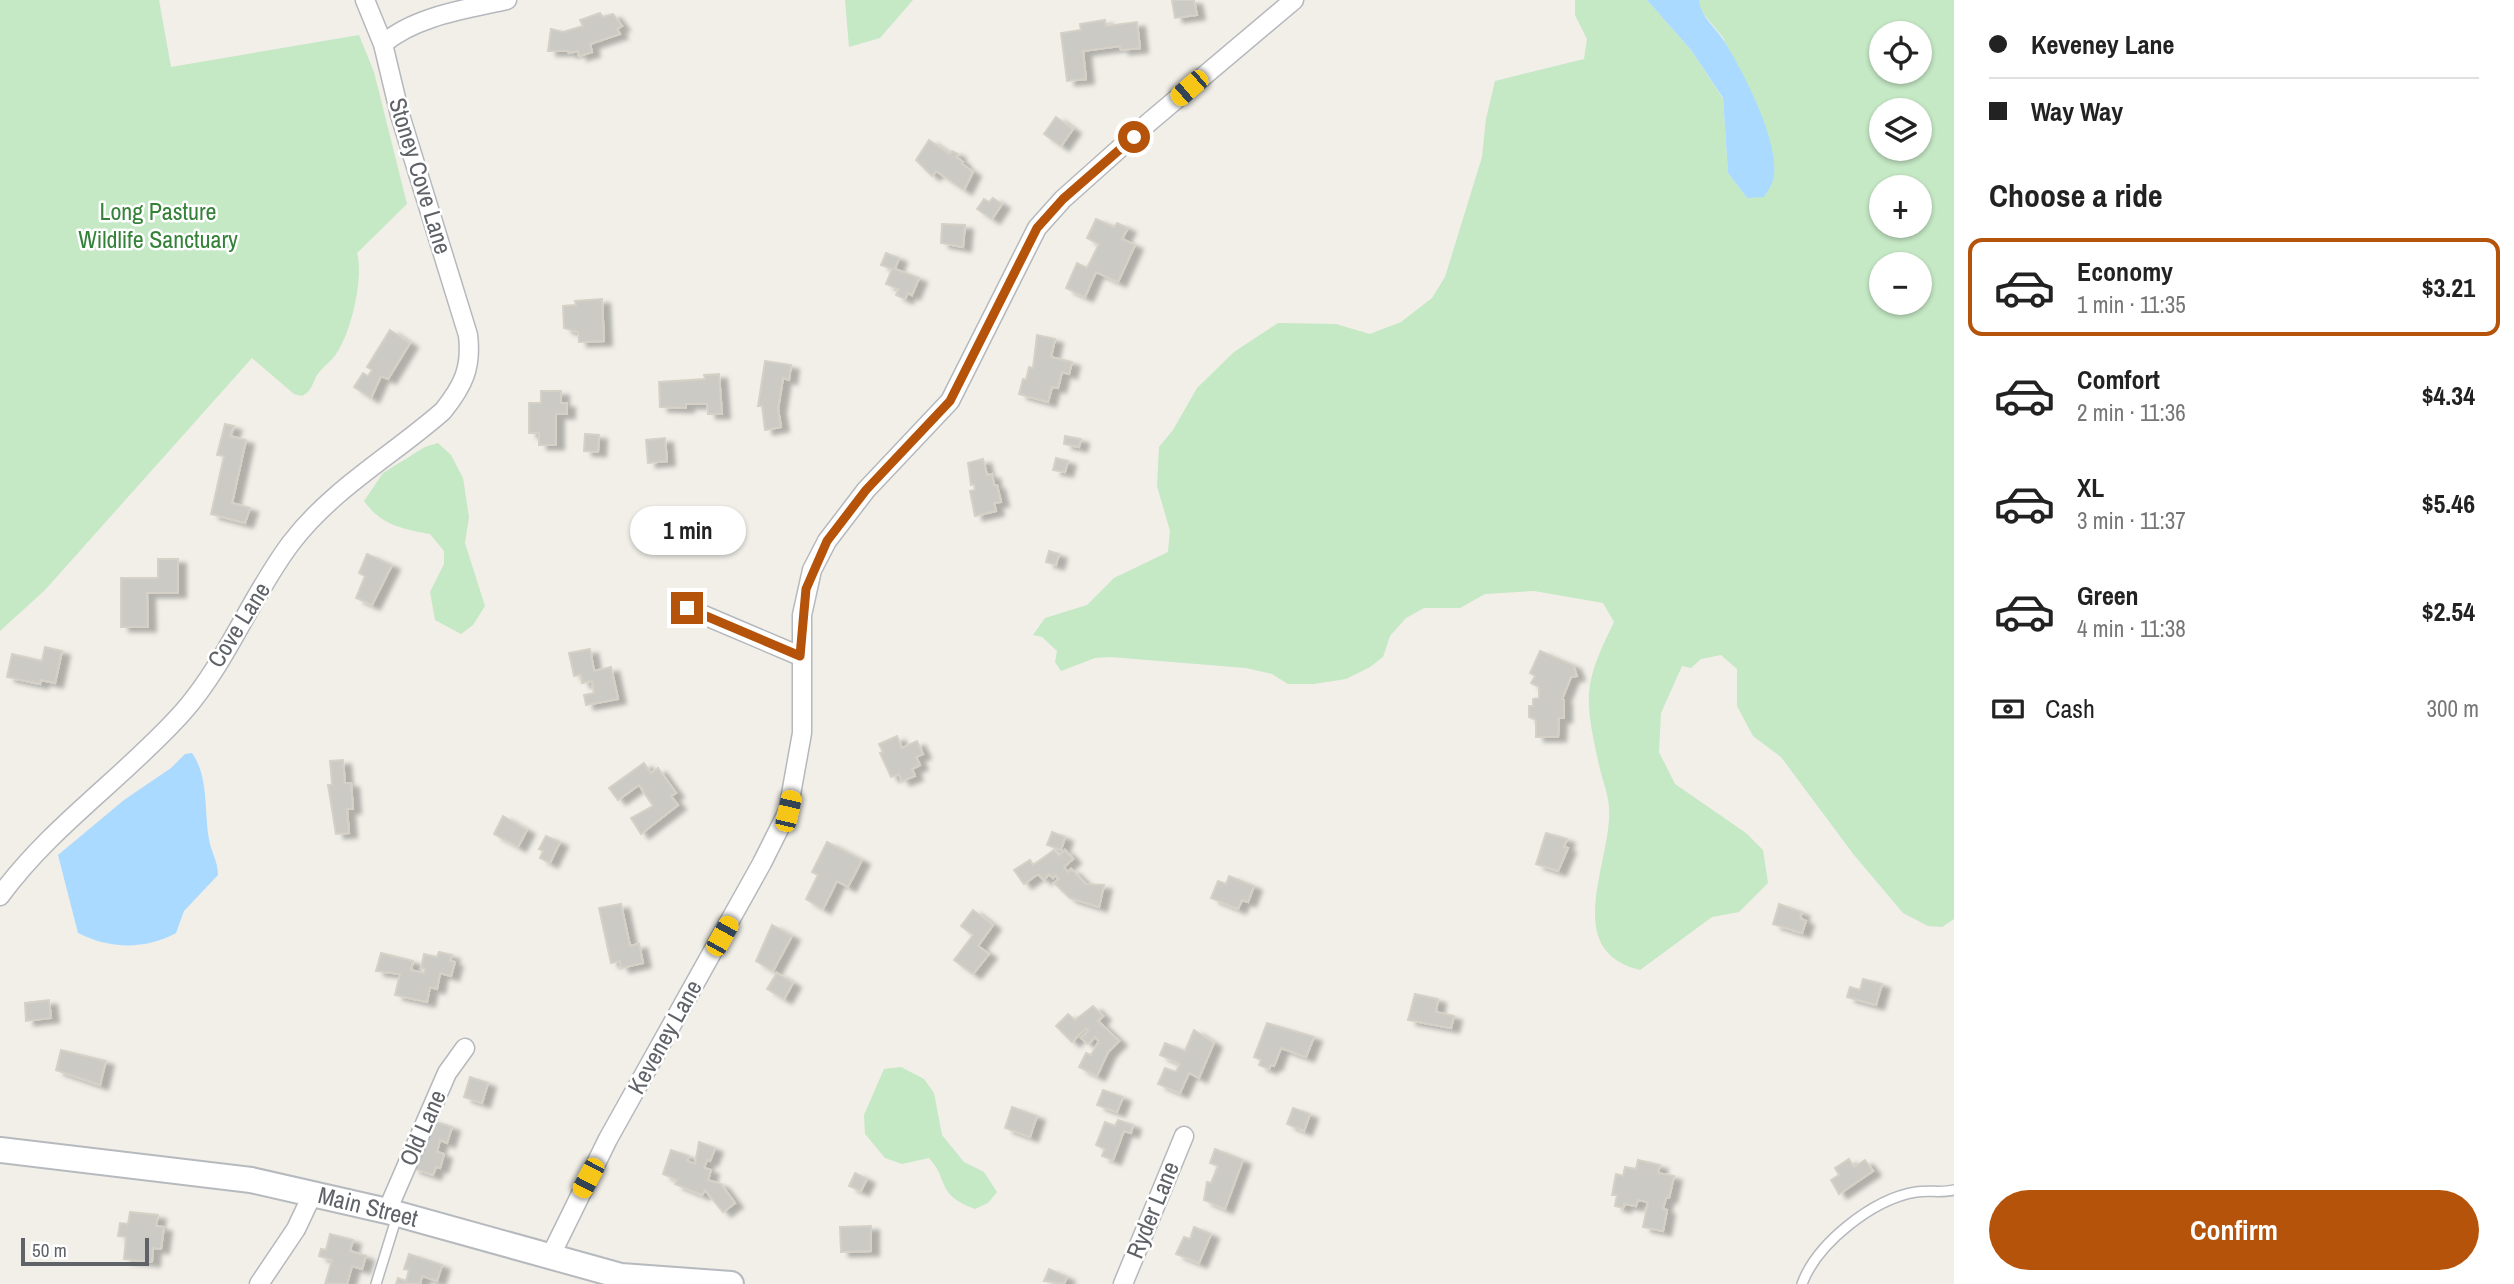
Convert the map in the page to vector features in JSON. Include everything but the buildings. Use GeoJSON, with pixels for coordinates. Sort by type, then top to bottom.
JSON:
{"type":"FeatureCollection","features":[{"type":"Feature","properties":{"kind":"main road","name":"Main Street"},"geometry":{"type":"LineString","coordinates":[[0,1150],[205,1172],[313,1193],[621,1276],[731,1284]]}},
{"type":"Feature","properties":{"kind":"street","name":"Stoney Cove Lane"},"geometry":{"type":"LineString","coordinates":[[365,0],[383,44],[400,116],[468,335],[471,354]]}},
{"type":"Feature","properties":{"kind":"street"},"geometry":{"type":"LineString","coordinates":[[383,44],[405,29],[457,11],[507,0]]}},
{"type":"Feature","properties":{"kind":"street","name":"Keveney Lane"},"geometry":{"type":"LineString","coordinates":[[550,1257],[608,1139],[788,811],[802,733],[800,656],[806,589],[827,541],[866,490],[950,401],[1037,228],[1063,199],[1147,124],[1294,0]]}},
{"type":"Feature","properties":{"kind":"street","name":"Cove Lane"},"geometry":{"type":"LineString","coordinates":[[0,895],[35,852],[159,738],[185,709],[292,542],[328,503],[443,411],[464,381],[471,354]]}},
{"type":"Feature","properties":{"kind":"street"},"geometry":{"type":"LineString","coordinates":[[687,608],[800,656]]}},
{"type":"Feature","properties":{"kind":"street","name":"Old Lane"},"geometry":{"type":"LineString","coordinates":[[392,1213],[447,1073],[465,1048]]}},
{"type":"Feature","properties":{"kind":"street","name":"Ryder Lane"},"geometry":{"type":"LineString","coordinates":[[1123,1284],[1184,1136]]}},
{"type":"Feature","properties":{"kind":"street"},"geometry":{"type":"LineString","coordinates":[[259,1284],[296,1229],[313,1193]]}},
{"type":"Feature","properties":{"kind":"lane"},"geometry":{"type":"LineString","coordinates":[[1802,1284],[1833,1237],[1864,1214],[1917,1192],[1954,1190]]}},
{"type":"Feature","properties":{"kind":"lane"},"geometry":{"type":"LineString","coordinates":[[376,1284],[392,1213]]}},
{"type":"Feature","properties":{"kind":"green space","name":"Long Pasture Wildlife Sanctuary"},"geometry":{"type":"Polygon","coordinates":[[[0,0],[159,0],[171,67],[359,35],[374,72],[407,204],[357,253],[359,276],[347,333],[336,354],[319,372],[308,392],[302,396],[294,394],[252,358],[45,590],[0,631],[0,0]]]}},
{"type":"Feature","properties":{"kind":"green space"},"geometry":{"type":"Polygon","coordinates":[[[845,0],[913,0],[880,38],[849,47],[845,0]]]}},
{"type":"Feature","properties":{"kind":"green space"},"geometry":{"type":"Polygon","coordinates":[[[1575,0],[1647,0],[1691,50],[1723,99],[1728,173],[1747,198],[1724,39],[1699,8],[1699,0],[1954,0],[1954,919],[1942,927],[1928,926],[1903,913],[1854,855],[1781,757],[1753,736],[1737,706],[1737,669],[1721,655],[1701,659],[1691,668],[1682,666],[1661,713],[1659,752],[1675,784],[1746,833],[1763,850],[1768,883],[1739,912],[1712,917],[1640,970],[1616,959],[1602,944],[1596,924],[1596,901],[1609,807],[1591,723],[1589,692],[1596,661],[1614,622],[1603,603],[1534,591],[1485,594],[1460,608],[1424,608],[1406,618],[1390,636],[1383,657],[1370,667],[1346,679],[1314,684],[1288,684],[1272,674],[1246,668],[1110,657],[1095,658],[1061,671],[1055,662],[1057,651],[1042,637],[1033,635],[1045,618],[1087,605],[1114,578],[1168,552],[1170,531],[1157,486],[1159,447],[1173,430],[1197,388],[1234,352],[1278,323],[1336,324],[1370,334],[1401,322],[1432,298],[1445,277],[1482,157],[1486,119],[1495,81],[1584,59],[1587,39],[1575,15],[1575,0]]]}},
{"type":"Feature","properties":{"kind":"green space"},"geometry":{"type":"Polygon","coordinates":[[[438,443],[451,455],[463,478],[469,517],[465,543],[485,606],[473,625],[461,634],[435,620],[430,592],[444,564],[444,551],[430,534],[385,521],[364,501],[383,473],[425,447],[438,443]]]}},
{"type":"Feature","properties":{"kind":"green space"},"geometry":{"type":"Polygon","coordinates":[[[901,1067],[924,1079],[934,1093],[942,1135],[964,1162],[984,1172],[997,1192],[988,1203],[975,1209],[962,1203],[948,1192],[929,1158],[902,1164],[885,1158],[865,1134],[864,1115],[884,1069],[901,1067]]]}},
{"type":"Feature","properties":{"kind":"water"},"geometry":{"type":"Polygon","coordinates":[[[1647,0],[1699,0],[1705,17],[1732,54],[1760,110],[1773,151],[1772,183],[1764,197],[1747,198],[1728,173],[1723,98],[1691,50],[1647,0]]]}},
{"type":"Feature","properties":{"kind":"water"},"geometry":{"type":"Polygon","coordinates":[[[192,753],[204,783],[209,839],[218,875],[184,911],[176,933],[164,939],[140,945],[114,945],[78,933],[58,855],[124,800],[171,768],[185,754],[192,753]]]}},
{"type":"Feature","properties":{"kind":"route"},"geometry":{"type":"LineString","coordinates":[[687,608],[754,634],[800,656],[806,589],[812,570],[827,541],[866,490],[950,401],[1037,228],[1063,199],[1134,137]]}}]}
